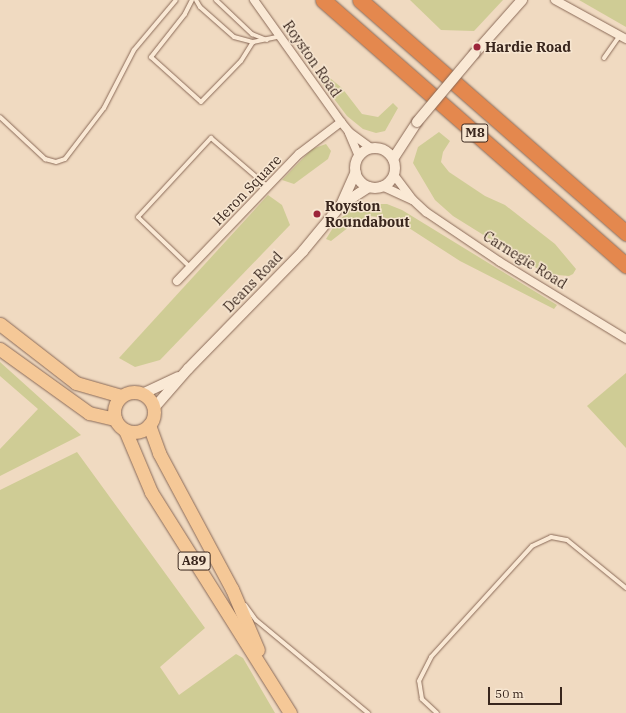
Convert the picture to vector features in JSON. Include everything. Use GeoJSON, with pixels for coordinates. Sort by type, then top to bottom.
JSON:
{"type":"FeatureCollection","features":[{"type":"Feature","properties":{"kind":"highway","name":"M8"},"geometry":{"type":"LineString","coordinates":[[323,0],[626,265]]}},
{"type":"Feature","properties":{"kind":"highway","name":"M8"},"geometry":{"type":"LineString","coordinates":[[360,0],[626,233]]}},
{"type":"Feature","properties":{"kind":"main road"},"geometry":{"type":"LineString","coordinates":[[0,324],[76,383],[122,396]]}},
{"type":"Feature","properties":{"kind":"main road"},"geometry":{"type":"LineString","coordinates":[[0,349],[89,412],[115,419],[115,406],[122,396],[133,392],[142,394],[150,400],[154,408],[154,415],[149,425],[139,431],[125,430]]}},
{"type":"Feature","properties":{"kind":"main road","name":"A89"},"geometry":{"type":"LineString","coordinates":[[115,419],[125,430],[151,492],[290,713]]}},
{"type":"Feature","properties":{"kind":"main road","name":"A89"},"geometry":{"type":"LineString","coordinates":[[149,425],[159,453],[232,589],[274,686]]}},
{"type":"Feature","properties":{"kind":"street","name":"Royston Road"},"geometry":{"type":"LineString","coordinates":[[254,0],[341,122],[349,132],[371,148]]}},
{"type":"Feature","properties":{"kind":"street"},"geometry":{"type":"LineString","coordinates":[[406,135],[383,149],[371,148],[359,156],[356,172],[363,184],[369,187],[382,186],[394,175],[393,158],[406,135],[522,0]]}},
{"type":"Feature","properties":{"kind":"street"},"geometry":{"type":"LineString","coordinates":[[555,0],[623,37]]}},
{"type":"Feature","properties":{"kind":"street","name":"Heron Square"},"geometry":{"type":"LineString","coordinates":[[177,282],[267,186],[320,136],[341,122]]}},
{"type":"Feature","properties":{"kind":"street","name":"Royston Road"},"geometry":{"type":"LineString","coordinates":[[349,132],[359,156]]}},
{"type":"Feature","properties":{"kind":"street"},"geometry":{"type":"LineString","coordinates":[[383,149],[393,158]]}},
{"type":"Feature","properties":{"kind":"street","name":"Deans Road"},"geometry":{"type":"LineString","coordinates":[[154,408],[182,376],[303,250],[341,205],[356,172]]}},
{"type":"Feature","properties":{"kind":"street","name":"Carnegie Road"},"geometry":{"type":"LineString","coordinates":[[394,175],[413,200]]}},
{"type":"Feature","properties":{"kind":"street","name":"Carnegie Road"},"geometry":{"type":"LineString","coordinates":[[382,186],[413,200],[500,262],[626,339]]}},
{"type":"Feature","properties":{"kind":"street","name":"Deans Road"},"geometry":{"type":"LineString","coordinates":[[341,205],[369,187]]}},
{"type":"Feature","properties":{"kind":"street","name":"Deans Road"},"geometry":{"type":"LineString","coordinates":[[142,394],[182,376]]}},
{"type":"Feature","properties":{"kind":"lane"},"geometry":{"type":"LineString","coordinates":[[0,117],[45,159],[56,162],[65,160],[104,108],[134,50],[176,0]]}},
{"type":"Feature","properties":{"kind":"lane"},"geometry":{"type":"LineString","coordinates":[[192,0],[185,14],[151,57],[201,102],[241,62],[253,42]]}},
{"type":"Feature","properties":{"kind":"lane"},"geometry":{"type":"LineString","coordinates":[[196,0],[200,7],[234,37],[253,42],[267,41],[281,36]]}},
{"type":"Feature","properties":{"kind":"lane"},"geometry":{"type":"LineString","coordinates":[[216,0],[252,34],[267,41]]}},
{"type":"Feature","properties":{"kind":"lane"},"geometry":{"type":"LineString","coordinates":[[604,58],[623,37]]}},
{"type":"Feature","properties":{"kind":"lane"},"geometry":{"type":"LineString","coordinates":[[190,267],[138,217],[211,138],[267,186]]}},
{"type":"Feature","properties":{"kind":"lane"},"geometry":{"type":"LineString","coordinates":[[437,713],[422,699],[419,681],[431,657],[532,546],[551,537],[567,540],[625,585]]}},
{"type":"Feature","properties":{"kind":"lane"},"geometry":{"type":"LineString","coordinates":[[232,589],[256,620],[368,713]]}},
{"type":"Feature","properties":{"kind":"shaded area"},"geometry":{"type":"Polygon","coordinates":[[[410,0],[503,0],[474,31],[441,30],[410,0]]]}},
{"type":"Feature","properties":{"kind":"shaded area"},"geometry":{"type":"Polygon","coordinates":[[[579,0],[626,0],[626,27],[579,0]]]}},
{"type":"Feature","properties":{"kind":"shaded area"},"geometry":{"type":"Polygon","coordinates":[[[324,73],[342,88],[362,114],[378,117],[393,103],[398,108],[385,131],[376,133],[363,129],[347,116],[319,79],[324,73]]]}},
{"type":"Feature","properties":{"kind":"shaded area"},"geometry":{"type":"Polygon","coordinates":[[[439,132],[450,141],[443,152],[441,162],[449,172],[485,196],[505,205],[555,244],[576,269],[573,274],[569,276],[546,274],[453,216],[435,200],[413,163],[418,147],[439,132]]]}},
{"type":"Feature","properties":{"kind":"shaded area"},"geometry":{"type":"Polygon","coordinates":[[[326,144],[331,151],[328,159],[294,184],[282,180],[312,149],[326,144]]]}},
{"type":"Feature","properties":{"kind":"shaded area"},"geometry":{"type":"Polygon","coordinates":[[[268,195],[282,205],[290,225],[160,360],[135,367],[119,358],[268,195]]]}},
{"type":"Feature","properties":{"kind":"shaded area"},"geometry":{"type":"Polygon","coordinates":[[[365,204],[387,204],[402,210],[557,305],[554,309],[460,261],[395,219],[369,216],[354,223],[331,241],[326,239],[336,223],[350,210],[365,204]]]}},
{"type":"Feature","properties":{"kind":"shaded area"},"geometry":{"type":"Polygon","coordinates":[[[0,362],[81,435],[0,476],[0,449],[38,409],[0,376],[0,362]]]}},
{"type":"Feature","properties":{"kind":"shaded area"},"geometry":{"type":"Polygon","coordinates":[[[626,373],[626,448],[587,406],[626,373]]]}},
{"type":"Feature","properties":{"kind":"shaded area"},"geometry":{"type":"Polygon","coordinates":[[[77,452],[205,628],[160,667],[179,695],[236,654],[243,658],[275,713],[0,713],[0,490],[77,452]]]}},
{"type":"Feature","properties":{"kind":"place","name":"Hardie Road"},"geometry":{"type":"Point","coordinates":[477,47]}},
{"type":"Feature","properties":{"kind":"place","name":"Royston Roundabout"},"geometry":{"type":"Point","coordinates":[317,214]}}]}
